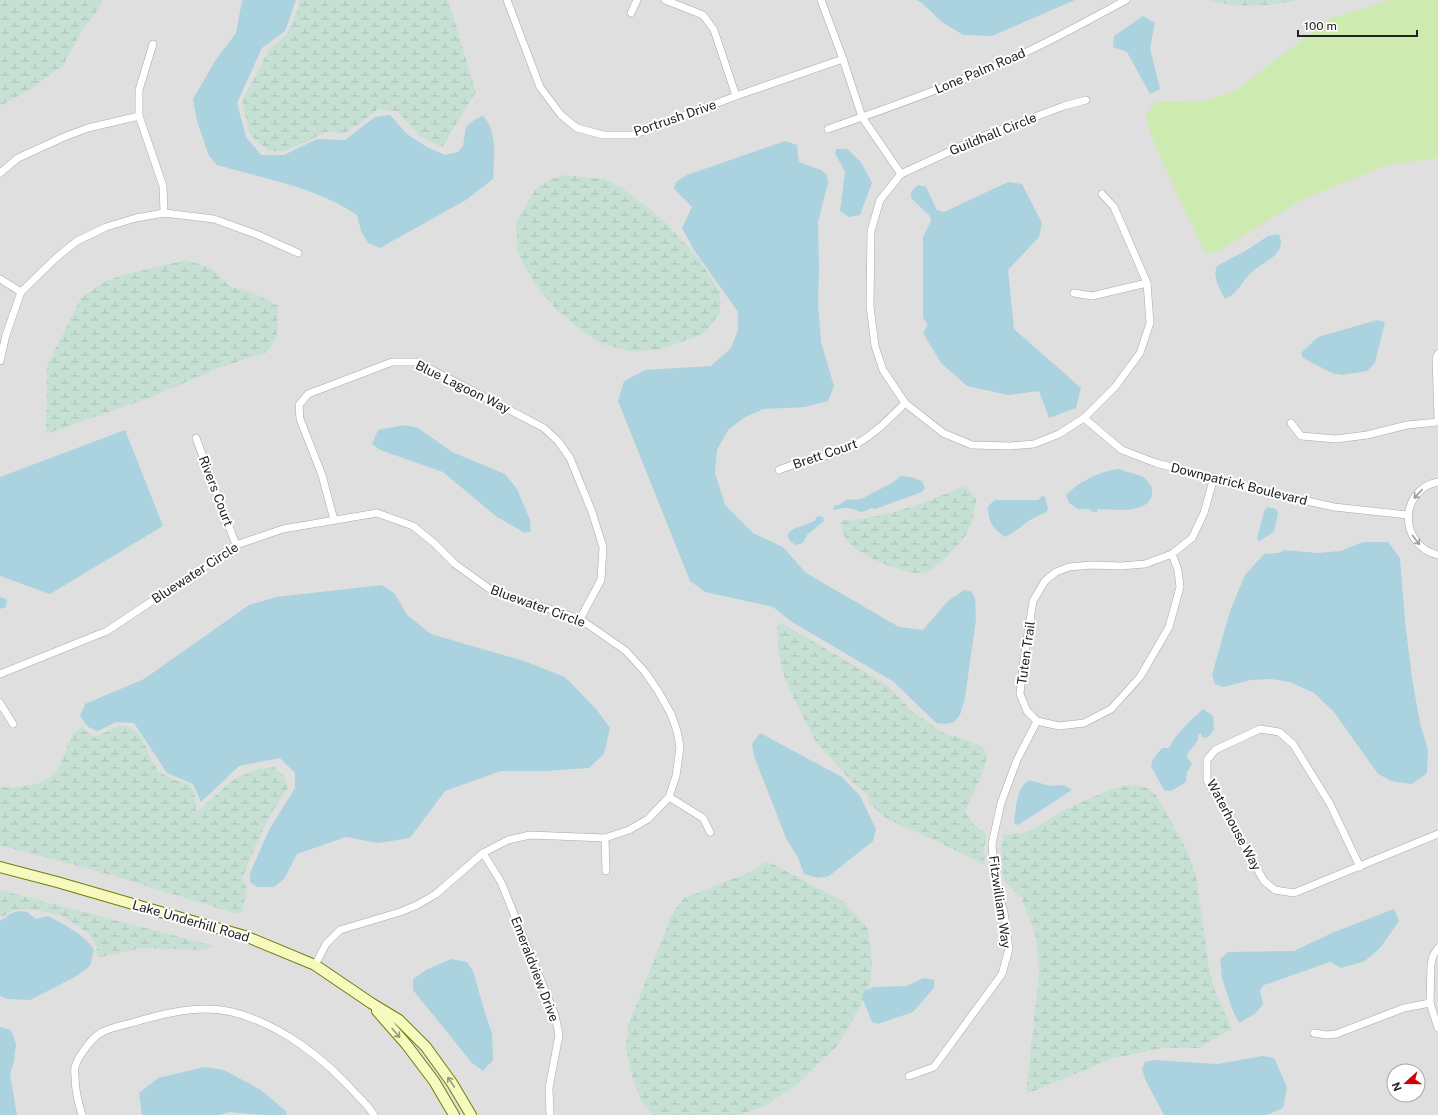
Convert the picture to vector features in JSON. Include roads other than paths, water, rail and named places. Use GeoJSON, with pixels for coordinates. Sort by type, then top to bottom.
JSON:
{"type":"FeatureCollection","features":[{"type":"Feature","properties":{"kind":"street","name":"Portrush Drive"},"geometry":{"type":"LineString","coordinates":[[507,0],[540,87],[561,115],[577,128],[603,135],[633,135],[736,96],[843,59]]}},
{"type":"Feature","properties":{"kind":"street"},"geometry":{"type":"LineString","coordinates":[[631,13],[637,0]]}},
{"type":"Feature","properties":{"kind":"street"},"geometry":{"type":"LineString","coordinates":[[665,0],[703,15],[707,20],[714,30],[736,96]]}},
{"type":"Feature","properties":{"kind":"street"},"geometry":{"type":"LineString","coordinates":[[821,0],[843,59],[862,117],[901,174]]}},
{"type":"Feature","properties":{"kind":"street","name":"Lone Palm Road"},"geometry":{"type":"LineString","coordinates":[[828,129],[959,82],[1066,34],[1126,0]]}},
{"type":"Feature","properties":{"kind":"street"},"geometry":{"type":"LineString","coordinates":[[153,44],[138,90],[140,116],[163,186],[164,213]]}},
{"type":"Feature","properties":{"kind":"street","name":"Guildhall Circle"},"geometry":{"type":"LineString","coordinates":[[1086,100],[1064,106],[981,137],[901,174],[880,200],[871,231],[870,306],[875,346],[883,370],[905,403],[943,433],[972,445],[1010,446],[1034,444],[1059,434],[1084,418],[1115,387],[1140,353],[1150,323],[1148,283],[1114,207],[1102,194]]}},
{"type":"Feature","properties":{"kind":"street"},"geometry":{"type":"LineString","coordinates":[[0,173],[18,158],[64,136],[88,128],[140,116]]}},
{"type":"Feature","properties":{"kind":"street"},"geometry":{"type":"LineString","coordinates":[[0,361],[6,335],[21,292],[56,258],[77,241],[106,227],[136,218],[164,213],[214,219],[258,235],[298,253]]}},
{"type":"Feature","properties":{"kind":"street"},"geometry":{"type":"LineString","coordinates":[[0,279],[21,292]]}},
{"type":"Feature","properties":{"kind":"street"},"geometry":{"type":"LineString","coordinates":[[1074,293],[1092,296],[1148,283]]}},
{"type":"Feature","properties":{"kind":"street"},"geometry":{"type":"LineString","coordinates":[[1438,354],[1436,358],[1438,418]]}},
{"type":"Feature","properties":{"kind":"street","name":"Blue Lagoon Way"},"geometry":{"type":"LineString","coordinates":[[334,520],[322,475],[300,419],[299,405],[308,394],[392,362],[417,362],[544,428],[558,441],[570,458],[592,512],[603,547],[601,580],[580,619]]}},
{"type":"Feature","properties":{"kind":"street","name":"Brett Court"},"geometry":{"type":"LineString","coordinates":[[779,470],[791,465],[844,450],[862,441],[888,420],[905,403]]}},
{"type":"Feature","properties":{"kind":"street","name":"Downpatrick Boulevard"},"geometry":{"type":"LineString","coordinates":[[1084,418],[1122,450],[1156,463],[1276,494],[1334,507],[1408,516]]}},
{"type":"Feature","properties":{"kind":"street"},"geometry":{"type":"LineString","coordinates":[[1291,423],[1301,436],[1336,439],[1366,435],[1407,425],[1438,422]]}},
{"type":"Feature","properties":{"kind":"street","name":"Rivers Court"},"geometry":{"type":"LineString","coordinates":[[196,438],[236,545]]}},
{"type":"Feature","properties":{"kind":"street","name":"Tuten Trail"},"geometry":{"type":"LineString","coordinates":[[1037,721],[1026,710],[1020,694],[1022,666],[1033,601],[1045,581],[1056,572],[1069,567],[1145,564],[1172,554],[1192,538],[1204,513],[1214,477]]}},
{"type":"Feature","properties":{"kind":"street"},"geometry":{"type":"LineString","coordinates":[[1438,482],[1419,492],[1410,507],[1408,516],[1408,526],[1412,536],[1418,544],[1427,551],[1438,555]]}},
{"type":"Feature","properties":{"kind":"street","name":"Bluewater Circle"},"geometry":{"type":"LineString","coordinates":[[0,674],[107,631],[236,545],[283,529],[377,513],[413,526],[434,543],[455,564],[491,590],[580,619],[626,651],[645,672],[671,714],[677,730],[680,747],[676,776],[669,797],[648,820],[629,830],[605,838],[530,835],[508,840],[483,853],[436,894],[417,905],[400,912],[340,930],[326,944],[315,965]]}},
{"type":"Feature","properties":{"kind":"street"},"geometry":{"type":"LineString","coordinates":[[1037,721],[1059,726],[1084,723],[1111,709],[1140,677],[1169,627],[1180,587],[1178,570],[1172,554]]}},
{"type":"Feature","properties":{"kind":"street"},"geometry":{"type":"LineString","coordinates":[[0,703],[13,724]]}},
{"type":"Feature","properties":{"kind":"street","name":"Fitzwilliam Way"},"geometry":{"type":"LineString","coordinates":[[909,1076],[934,1067],[1002,974],[1009,949],[1004,912],[995,884],[992,844],[1001,803],[1017,760],[1037,721]]}},
{"type":"Feature","properties":{"kind":"street","name":"Waterhouse Way"},"geometry":{"type":"LineString","coordinates":[[1360,867],[1330,804],[1293,744],[1279,732],[1260,729],[1215,750],[1207,760],[1207,780],[1264,880],[1275,890],[1294,893],[1360,867],[1438,834]]}},
{"type":"Feature","properties":{"kind":"street"},"geometry":{"type":"LineString","coordinates":[[669,797],[703,818],[710,832]]}},
{"type":"Feature","properties":{"kind":"street"},"geometry":{"type":"LineString","coordinates":[[605,838],[606,871]]}},
{"type":"Feature","properties":{"kind":"street","name":"Emeraldview Drive"},"geometry":{"type":"LineString","coordinates":[[483,853],[501,882],[555,1015],[559,1035],[548,1088],[550,1115]]}},
{"type":"Feature","properties":{"kind":"street","name":"Lake Underhill Road"},"geometry":{"type":"LineString","coordinates":[[0,867],[245,936],[315,965],[399,1020],[426,1046],[452,1083],[471,1115]]}},
{"type":"Feature","properties":{"kind":"street"},"geometry":{"type":"LineString","coordinates":[[1438,948],[1433,956],[1430,1003],[1438,1028]]}},
{"type":"Feature","properties":{"kind":"street","name":"Lake Underhill Road"},"geometry":{"type":"LineString","coordinates":[[371,1003],[406,1044],[434,1081],[454,1115]]}},
{"type":"Feature","properties":{"kind":"street"},"geometry":{"type":"LineString","coordinates":[[1314,1033],[1327,1035],[1336,1034],[1404,1008],[1430,1003]]}},
{"type":"Feature","properties":{"kind":"street"},"geometry":{"type":"LineString","coordinates":[[82,1115],[75,1094],[75,1068],[87,1044],[100,1033],[116,1027],[169,1013],[200,1009],[231,1012],[256,1020],[282,1034],[313,1053],[344,1080],[374,1115]]}},
{"type":"Feature","properties":{"kind":"water"},"geometry":{"type":"Polygon","coordinates":[[[243,0],[296,0],[285,31],[262,48],[237,103],[246,137],[261,155],[284,155],[317,139],[345,140],[375,117],[390,115],[407,134],[427,147],[445,155],[458,152],[463,146],[466,127],[474,120],[483,116],[488,122],[493,138],[493,179],[466,200],[380,248],[368,243],[361,231],[357,215],[341,205],[325,197],[290,185],[217,165],[209,156],[197,121],[193,99],[215,61],[236,33],[243,0]]]}},
{"type":"Feature","properties":{"kind":"water"},"geometry":{"type":"Polygon","coordinates":[[[916,0],[1075,0],[992,36],[963,35],[942,22],[921,2],[916,0]]]}},
{"type":"Feature","properties":{"kind":"water"},"geometry":{"type":"Polygon","coordinates":[[[1143,16],[1155,23],[1150,48],[1160,89],[1150,94],[1127,52],[1113,47],[1114,36],[1143,16]]]}},
{"type":"Feature","properties":{"kind":"water"},"geometry":{"type":"Polygon","coordinates":[[[785,141],[797,145],[799,162],[821,170],[827,175],[828,183],[818,222],[818,304],[821,342],[834,386],[828,401],[805,407],[764,409],[745,417],[728,430],[717,450],[715,473],[725,505],[753,533],[783,547],[806,573],[899,627],[923,630],[948,601],[964,590],[971,591],[975,598],[976,619],[965,698],[960,715],[954,722],[946,724],[936,723],[894,682],[792,622],[773,607],[705,592],[690,581],[618,401],[624,381],[645,370],[711,366],[731,348],[738,330],[738,312],[694,250],[682,228],[692,207],[674,189],[676,182],[687,175],[785,141]]]}},
{"type":"Feature","properties":{"kind":"water"},"geometry":{"type":"Polygon","coordinates":[[[836,149],[847,149],[861,162],[872,183],[860,215],[849,217],[840,211],[845,172],[835,153],[836,149]]]}},
{"type":"Feature","properties":{"kind":"water"},"geometry":{"type":"Polygon","coordinates":[[[1008,182],[1022,184],[1042,223],[1039,237],[1008,270],[1014,329],[1081,388],[1076,408],[1049,418],[1039,391],[1008,395],[967,386],[941,363],[923,333],[928,325],[923,318],[923,237],[931,221],[930,216],[911,198],[911,192],[918,185],[926,187],[937,210],[944,212],[1008,182]]]}},
{"type":"Feature","properties":{"kind":"water"},"geometry":{"type":"Polygon","coordinates":[[[1279,234],[1281,244],[1277,253],[1254,270],[1234,293],[1225,299],[1216,279],[1215,274],[1217,266],[1247,250],[1268,236],[1279,234]]]}},
{"type":"Feature","properties":{"kind":"water"},"geometry":{"type":"Polygon","coordinates":[[[1377,320],[1385,322],[1375,363],[1367,371],[1341,375],[1332,373],[1303,358],[1301,353],[1318,337],[1377,320]]]}},
{"type":"Feature","properties":{"kind":"water"},"geometry":{"type":"Polygon","coordinates":[[[405,425],[418,428],[452,452],[505,474],[517,489],[530,520],[531,531],[525,533],[497,517],[443,472],[380,450],[372,444],[378,430],[405,425]]]}},
{"type":"Feature","properties":{"kind":"water"},"geometry":{"type":"Polygon","coordinates":[[[125,430],[163,526],[50,594],[0,576],[0,477],[125,430]]]}},
{"type":"Feature","properties":{"kind":"water"},"geometry":{"type":"Polygon","coordinates":[[[1119,469],[1144,477],[1151,486],[1152,495],[1144,506],[1129,510],[1098,509],[1097,512],[1093,512],[1089,509],[1078,509],[1069,503],[1066,495],[1078,485],[1098,474],[1119,469]]]}},
{"type":"Feature","properties":{"kind":"water"},"geometry":{"type":"Polygon","coordinates":[[[901,476],[911,477],[922,481],[925,488],[922,492],[875,509],[871,508],[864,512],[850,508],[833,510],[834,506],[839,505],[846,500],[861,499],[892,483],[901,476]]]}},
{"type":"Feature","properties":{"kind":"water"},"geometry":{"type":"Polygon","coordinates":[[[1042,496],[1045,497],[1048,508],[1047,512],[1028,521],[1009,535],[1005,537],[992,524],[988,506],[995,500],[1038,500],[1042,496]]]}},
{"type":"Feature","properties":{"kind":"water"},"geometry":{"type":"Polygon","coordinates":[[[1267,507],[1276,509],[1278,514],[1274,532],[1259,541],[1257,539],[1264,511],[1267,507]]]}},
{"type":"Feature","properties":{"kind":"water"},"geometry":{"type":"Polygon","coordinates":[[[816,517],[823,517],[824,521],[807,535],[803,543],[796,545],[791,542],[787,535],[793,529],[815,521],[816,517]]]}},
{"type":"Feature","properties":{"kind":"water"},"geometry":{"type":"Polygon","coordinates":[[[1363,542],[1388,542],[1400,558],[1405,621],[1412,678],[1420,723],[1428,750],[1427,773],[1412,784],[1391,781],[1378,774],[1334,712],[1314,693],[1290,682],[1271,679],[1251,680],[1223,687],[1215,684],[1212,675],[1230,611],[1245,575],[1264,554],[1278,553],[1285,550],[1318,553],[1340,551],[1363,542]]]}},
{"type":"Feature","properties":{"kind":"water"},"geometry":{"type":"Polygon","coordinates":[[[382,585],[395,594],[407,615],[431,634],[524,661],[565,677],[596,709],[610,728],[604,754],[589,768],[547,771],[501,771],[445,791],[410,838],[378,843],[346,837],[297,854],[284,879],[274,887],[257,887],[250,882],[250,873],[269,830],[295,788],[295,773],[280,758],[239,766],[201,802],[193,784],[167,773],[134,723],[116,722],[98,731],[88,727],[80,716],[85,704],[144,679],[249,605],[276,597],[382,585]]]}},
{"type":"Feature","properties":{"kind":"water"},"geometry":{"type":"Polygon","coordinates":[[[0,597],[7,599],[6,607],[0,609],[0,597]]]}},
{"type":"Feature","properties":{"kind":"water"},"geometry":{"type":"Polygon","coordinates":[[[1203,709],[1213,716],[1214,730],[1207,738],[1202,737],[1201,733],[1198,735],[1198,740],[1186,756],[1192,764],[1187,772],[1186,782],[1171,791],[1164,790],[1151,766],[1153,759],[1162,748],[1169,748],[1180,732],[1203,709]]]}},
{"type":"Feature","properties":{"kind":"water"},"geometry":{"type":"Polygon","coordinates":[[[760,733],[842,777],[860,796],[876,829],[873,841],[829,876],[818,878],[804,874],[798,858],[786,838],[754,756],[752,744],[760,733]]]}},
{"type":"Feature","properties":{"kind":"water"},"geometry":{"type":"Polygon","coordinates":[[[1029,780],[1050,786],[1064,785],[1072,790],[1018,825],[1014,823],[1017,799],[1021,788],[1029,780]]]}},
{"type":"Feature","properties":{"kind":"water"},"geometry":{"type":"Polygon","coordinates":[[[1394,909],[1399,921],[1380,948],[1365,961],[1341,968],[1330,962],[1264,985],[1260,990],[1263,1004],[1256,1013],[1239,1023],[1232,1009],[1222,978],[1220,959],[1228,952],[1294,951],[1334,932],[1394,909]]]}},
{"type":"Feature","properties":{"kind":"water"},"geometry":{"type":"Polygon","coordinates":[[[19,911],[27,912],[36,919],[48,916],[80,935],[91,945],[94,950],[90,966],[75,977],[30,1000],[7,999],[0,996],[0,921],[12,913],[19,911]]]}},
{"type":"Feature","properties":{"kind":"water"},"geometry":{"type":"Polygon","coordinates":[[[451,959],[467,962],[473,971],[492,1033],[493,1060],[483,1071],[472,1063],[413,990],[413,979],[428,969],[451,959]]]}},
{"type":"Feature","properties":{"kind":"water"},"geometry":{"type":"Polygon","coordinates":[[[924,978],[934,980],[934,988],[913,1012],[878,1024],[872,1022],[862,997],[864,991],[874,987],[906,986],[924,978]]]}},
{"type":"Feature","properties":{"kind":"water"},"geometry":{"type":"Polygon","coordinates":[[[0,1027],[11,1030],[16,1044],[14,1061],[10,1074],[17,1115],[0,1115],[0,1027]]]}},
{"type":"Feature","properties":{"kind":"water"},"geometry":{"type":"Polygon","coordinates":[[[1263,1056],[1274,1058],[1287,1087],[1283,1108],[1267,1115],[1164,1115],[1146,1081],[1142,1069],[1145,1062],[1154,1060],[1217,1064],[1263,1056]]]}},
{"type":"Feature","properties":{"kind":"water"},"geometry":{"type":"Polygon","coordinates":[[[204,1067],[224,1070],[261,1090],[287,1112],[286,1115],[263,1115],[229,1112],[220,1115],[142,1115],[139,1093],[158,1078],[204,1067]]]}}]}
